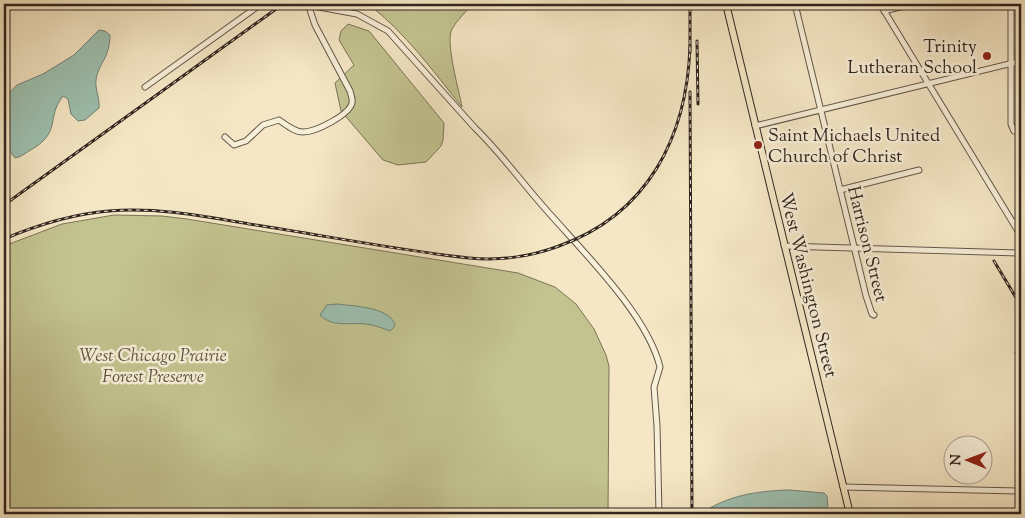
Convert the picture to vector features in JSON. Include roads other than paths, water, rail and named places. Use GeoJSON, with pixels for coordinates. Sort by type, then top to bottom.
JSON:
{"type":"FeatureCollection","features":[{"type":"Feature","properties":{"kind":"main road","name":"West Washington Street"},"geometry":{"type":"LineString","coordinates":[[726,6],[850,514]]}},
{"type":"Feature","properties":{"kind":"street"},"geometry":{"type":"LineString","coordinates":[[145,87],[238,23],[261,4]]}},
{"type":"Feature","properties":{"kind":"street"},"geometry":{"type":"LineString","coordinates":[[225,137],[234,145],[246,141],[263,125],[279,120],[289,128],[303,132],[321,128],[347,112],[352,102],[350,91],[315,25],[308,4],[357,14],[378,24],[394,36],[474,128],[485,136],[503,161],[607,279],[627,305],[652,346],[660,367],[654,387],[659,514]]}},
{"type":"Feature","properties":{"kind":"street"},"geometry":{"type":"LineString","coordinates":[[726,6],[742,4]]}},
{"type":"Feature","properties":{"kind":"street","name":"Harrison Street"},"geometry":{"type":"LineString","coordinates":[[795,4],[866,296],[874,315]]}},
{"type":"Feature","properties":{"kind":"street"},"geometry":{"type":"LineString","coordinates":[[880,4],[1021,236]]}},
{"type":"Feature","properties":{"kind":"street"},"geometry":{"type":"LineString","coordinates":[[884,11],[912,4]]}},
{"type":"Feature","properties":{"kind":"street"},"geometry":{"type":"LineString","coordinates":[[1011,4],[1013,130],[1021,133]]}},
{"type":"Feature","properties":{"kind":"street"},"geometry":{"type":"LineString","coordinates":[[756,126],[1021,61]]}},
{"type":"Feature","properties":{"kind":"street"},"geometry":{"type":"LineString","coordinates":[[840,190],[919,170]]}},
{"type":"Feature","properties":{"kind":"street"},"geometry":{"type":"LineString","coordinates":[[1013,222],[1021,222]]}},
{"type":"Feature","properties":{"kind":"street"},"geometry":{"type":"LineString","coordinates":[[784,246],[1021,253]]}},
{"type":"Feature","properties":{"kind":"street"},"geometry":{"type":"LineString","coordinates":[[843,487],[1021,491]]}},
{"type":"Feature","properties":{"kind":"railway"},"geometry":{"type":"LineString","coordinates":[[4,205],[283,4]]}},
{"type":"Feature","properties":{"kind":"railway"},"geometry":{"type":"LineString","coordinates":[[690,4],[690,52]]}},
{"type":"Feature","properties":{"kind":"railway"},"geometry":{"type":"LineString","coordinates":[[697,41],[698,104]]}},
{"type":"Feature","properties":{"kind":"railway"},"geometry":{"type":"LineString","coordinates":[[4,239],[69,217],[109,211],[144,210],[197,215],[387,247],[469,258],[503,258],[537,253],[559,246],[590,232],[617,214],[639,193],[657,168],[671,141],[681,111],[687,79],[690,46]]}},
{"type":"Feature","properties":{"kind":"railway"},"geometry":{"type":"LineString","coordinates":[[690,92],[692,514]]}},
{"type":"Feature","properties":{"kind":"railway"},"geometry":{"type":"LineString","coordinates":[[994,261],[1021,306]]}},
{"type":"Feature","properties":{"kind":"railway"},"geometry":{"type":"LineString","coordinates":[[1016,353],[1021,354]]}},
{"type":"Feature","properties":{"kind":"railway"},"geometry":{"type":"LineString","coordinates":[[999,510],[1021,510]]}},
{"type":"Feature","properties":{"kind":"place","name":"Trinity Lutheran School"},"geometry":{"type":"Point","coordinates":[987,56]}},
{"type":"Feature","properties":{"kind":"place","name":"Saint Michaels United Church of Christ"},"geometry":{"type":"Point","coordinates":[758,145]}},
{"type":"Feature","properties":{"kind":"park label","name":"West Chicago Prairie Forest Preserve"},"geometry":{"type":"Point","coordinates":[153,365]}}]}
